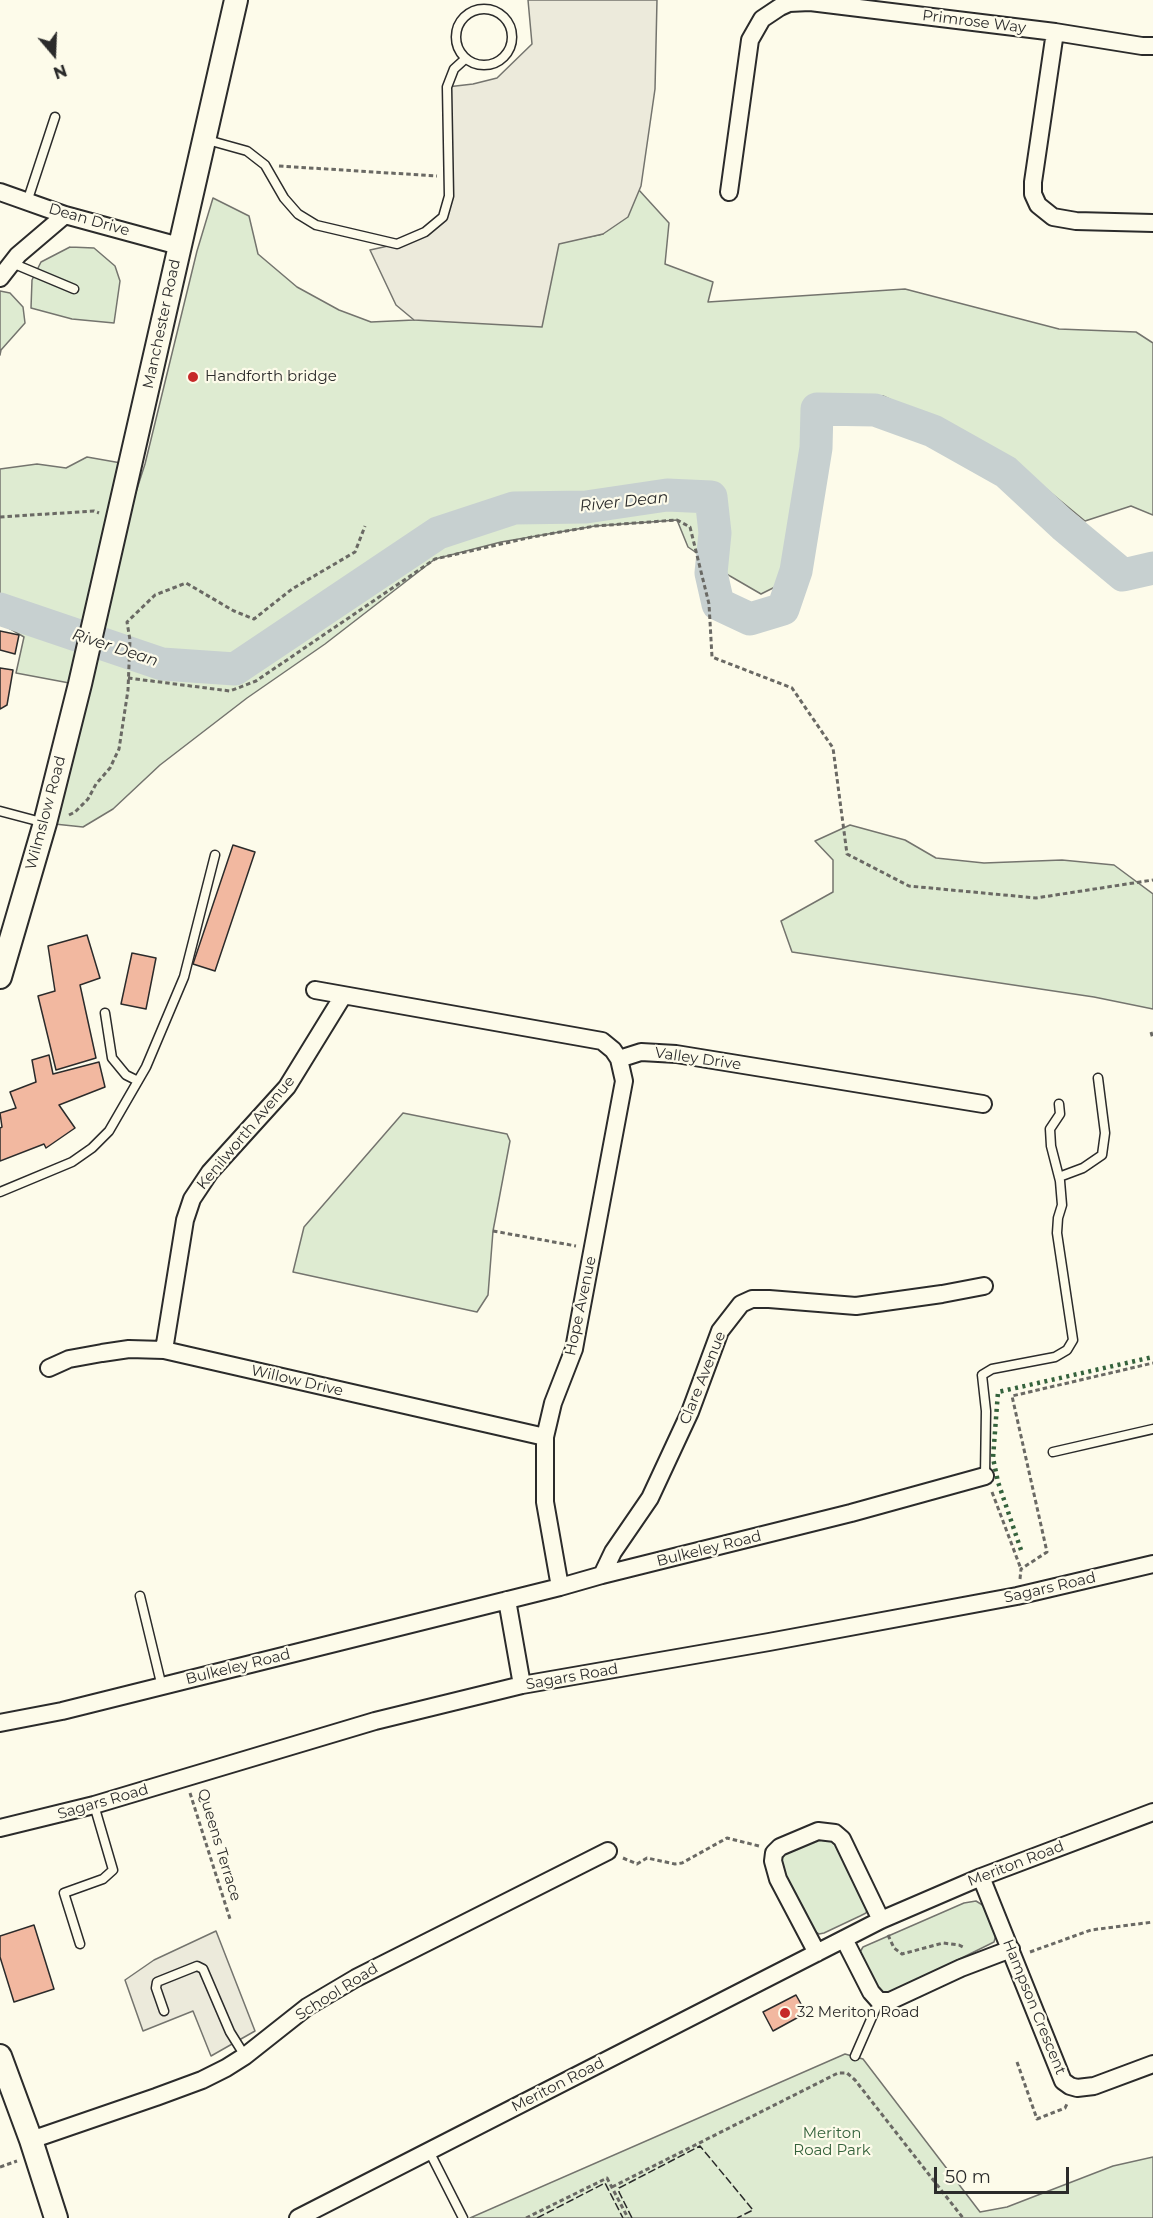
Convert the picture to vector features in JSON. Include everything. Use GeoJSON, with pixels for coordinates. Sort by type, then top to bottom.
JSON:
{"type":"FeatureCollection","features":[{"type":"Feature","properties":{"kind":"street","name":"Manchester Road"},"geometry":{"type":"LineString","coordinates":[[88,648],[134,455],[179,246],[236,0]]}},
{"type":"Feature","properties":{"kind":"street","name":"Primrose Way"},"geometry":{"type":"LineString","coordinates":[[729,192],[750,40],[762,20],[789,3],[810,2],[1153,46]]}},
{"type":"Feature","properties":{"kind":"street"},"geometry":{"type":"LineString","coordinates":[[1055,32],[1033,182],[1033,194],[1038,205],[1053,217],[1076,221],[1153,223]]}},
{"type":"Feature","properties":{"kind":"street","name":"Dean Drive"},"geometry":{"type":"LineString","coordinates":[[0,192],[65,215],[179,246]]}},
{"type":"Feature","properties":{"kind":"street"},"geometry":{"type":"LineString","coordinates":[[0,278],[18,255],[65,215]]}},
{"type":"Feature","properties":{"kind":"street","name":"Wilmslow Road"},"geometry":{"type":"LineString","coordinates":[[0,977],[45,823],[88,648]]}},
{"type":"Feature","properties":{"kind":"street"},"geometry":{"type":"LineString","coordinates":[[315,990],[602,1041],[613,1050],[619,1059]]}},
{"type":"Feature","properties":{"kind":"street","name":"Kenilworth Avenue"},"geometry":{"type":"LineString","coordinates":[[164,1350],[185,1220],[192,1199],[210,1172],[287,1087],[343,996]]}},
{"type":"Feature","properties":{"kind":"street","name":"Valley Drive"},"geometry":{"type":"LineString","coordinates":[[619,1059],[640,1052],[657,1051],[983,1104]]}},
{"type":"Feature","properties":{"kind":"street","name":"Hope Avenue"},"geometry":{"type":"LineString","coordinates":[[560,1587],[545,1502],[545,1437],[553,1403],[574,1349],[624,1081],[619,1059]]}},
{"type":"Feature","properties":{"kind":"street","name":"Clare Avenue"},"geometry":{"type":"LineString","coordinates":[[602,1575],[618,1544],[650,1498],[690,1412],[720,1330],[741,1304],[752,1299],[769,1299],[856,1306],[984,1286]]}},
{"type":"Feature","properties":{"kind":"street","name":"Willow Drive"},"geometry":{"type":"LineString","coordinates":[[49,1368],[69,1359],[102,1353],[129,1349],[164,1350],[545,1437]]}},
{"type":"Feature","properties":{"kind":"street","name":"Bulkeley Road"},"geometry":{"type":"LineString","coordinates":[[0,1723],[162,1687],[851,1513],[986,1476]]}},
{"type":"Feature","properties":{"kind":"street","name":"Sagars Road"},"geometry":{"type":"LineString","coordinates":[[0,1828],[94,1805],[375,1721],[522,1685],[1017,1596],[1153,1564]]}},
{"type":"Feature","properties":{"kind":"street"},"geometry":{"type":"LineString","coordinates":[[507,1600],[522,1685]]}},
{"type":"Feature","properties":{"kind":"street","name":"Meriton Road"},"geometry":{"type":"LineString","coordinates":[[298,2218],[881,1920],[981,1877],[1153,1812]]}},
{"type":"Feature","properties":{"kind":"street"},"geometry":{"type":"LineString","coordinates":[[817,1953],[774,1869],[774,1853],[791,1842],[818,1831],[836,1833],[842,1839],[881,1920]]}},
{"type":"Feature","properties":{"kind":"street","name":"School Road"},"geometry":{"type":"LineString","coordinates":[[31,2140],[202,2079],[245,2056],[307,2007],[356,1978],[608,1851]]}},
{"type":"Feature","properties":{"kind":"street","name":"Hampson Crescent"},"geometry":{"type":"LineString","coordinates":[[981,1877],[1063,2081],[1077,2088],[1094,2086],[1153,2064]]}},
{"type":"Feature","properties":{"kind":"street"},"geometry":{"type":"LineString","coordinates":[[844,1939],[871,1992],[879,2001],[890,2001],[985,1959],[1013,1953]]}},
{"type":"Feature","properties":{"kind":"street"},"geometry":{"type":"LineString","coordinates":[[0,2056],[31,2140],[56,2218]]}},
{"type":"Feature","properties":{"kind":"lane"},"geometry":{"type":"LineString","coordinates":[[473,9],[494,9],[509,22],[513,38],[504,58],[480,66],[465,59],[455,43],[458,23],[473,9]]}},
{"type":"Feature","properties":{"kind":"lane"},"geometry":{"type":"LineString","coordinates":[[204,139],[247,151],[265,165],[284,198],[298,214],[316,225],[397,244],[425,232],[443,217],[448,196],[447,87],[454,69],[465,59]]}},
{"type":"Feature","properties":{"kind":"lane"},"geometry":{"type":"LineString","coordinates":[[27,202],[55,117]]}},
{"type":"Feature","properties":{"kind":"lane"},"geometry":{"type":"LineString","coordinates":[[12,263],[74,289]]}},
{"type":"Feature","properties":{"kind":"lane"},"geometry":{"type":"LineString","coordinates":[[0,811],[45,823]]}},
{"type":"Feature","properties":{"kind":"lane"},"geometry":{"type":"LineString","coordinates":[[0,1192],[72,1162],[92,1148],[109,1131],[146,1067],[184,977],[215,855]]}},
{"type":"Feature","properties":{"kind":"lane"},"geometry":{"type":"LineString","coordinates":[[105,1013],[112,1058],[126,1075],[138,1081]]}},
{"type":"Feature","properties":{"kind":"lane"},"geometry":{"type":"LineString","coordinates":[[1059,1177],[1083,1168],[1102,1155],[1105,1133],[1098,1078]]}},
{"type":"Feature","properties":{"kind":"lane"},"geometry":{"type":"LineString","coordinates":[[986,1476],[986,1411],[982,1375],[992,1369],[1054,1357],[1067,1350],[1073,1340],[1057,1233],[1062,1205],[1059,1177],[1051,1146],[1050,1129],[1060,1114],[1059,1104]]}},
{"type":"Feature","properties":{"kind":"lane"},"geometry":{"type":"LineString","coordinates":[[1053,1452],[1153,1429]]}},
{"type":"Feature","properties":{"kind":"lane"},"geometry":{"type":"LineString","coordinates":[[140,1596],[162,1687]]}},
{"type":"Feature","properties":{"kind":"lane"},"geometry":{"type":"LineString","coordinates":[[80,1944],[64,1893],[103,1879],[113,1870],[94,1805]]}},
{"type":"Feature","properties":{"kind":"lane"},"geometry":{"type":"LineString","coordinates":[[164,2011],[156,1988],[157,1982],[197,1966],[203,1969],[230,2032],[245,2056]]}},
{"type":"Feature","properties":{"kind":"lane"},"geometry":{"type":"LineString","coordinates":[[855,2056],[879,2001]]}},
{"type":"Feature","properties":{"kind":"lane"},"geometry":{"type":"LineString","coordinates":[[429,2151],[463,2218]]}},
{"type":"Feature","properties":{"kind":"path"},"geometry":{"type":"LineString","coordinates":[[265,165],[448,177]]}},
{"type":"Feature","properties":{"kind":"path"},"geometry":{"type":"LineString","coordinates":[[0,517],[94,511]]}},
{"type":"Feature","properties":{"kind":"path"},"geometry":{"type":"LineString","coordinates":[[128,677],[230,691],[256,681],[435,559],[595,525],[677,520],[690,527],[708,604],[712,657],[792,688],[833,748],[847,854],[909,886],[1036,898],[1153,880]]}},
{"type":"Feature","properties":{"kind":"path"},"geometry":{"type":"LineString","coordinates":[[45,823],[75,812],[88,799],[96,784],[110,768],[119,749],[128,677],[130,640],[127,622],[155,595],[186,583],[254,620],[292,589],[355,552],[365,526]]}},
{"type":"Feature","properties":{"kind":"path"},"geometry":{"type":"LineString","coordinates":[[1151,1032],[1153,1039]]}},
{"type":"Feature","properties":{"kind":"path"},"geometry":{"type":"LineString","coordinates":[[493,1231],[593,1250]]}},
{"type":"Feature","properties":{"kind":"path"},"geometry":{"type":"LineString","coordinates":[[1139,1366],[1153,1363]]}},
{"type":"Feature","properties":{"kind":"path"},"geometry":{"type":"LineString","coordinates":[[986,1476],[1021,1569]]}},
{"type":"Feature","properties":{"kind":"path","name":"Queens Terrace"},"geometry":{"type":"LineString","coordinates":[[185,1778],[230,1919]]}},
{"type":"Feature","properties":{"kind":"path"},"geometry":{"type":"LineString","coordinates":[[608,1851],[637,1864],[647,1858],[675,1864],[682,1863],[727,1838],[762,1846],[774,1853]]}},
{"type":"Feature","properties":{"kind":"path"},"geometry":{"type":"LineString","coordinates":[[881,1920],[894,1948],[902,1954],[943,1943],[959,1945],[985,1959]]}},
{"type":"Feature","properties":{"kind":"path"},"geometry":{"type":"LineString","coordinates":[[1013,1953],[1091,1930],[1153,1922]]}},
{"type":"Feature","properties":{"kind":"path"},"geometry":{"type":"LineString","coordinates":[[1017,2062],[1037,2119],[1065,2108],[1077,2088]]}},
{"type":"Feature","properties":{"kind":"path"},"geometry":{"type":"LineString","coordinates":[[612,2187],[838,2073],[847,2073],[855,2080],[963,2218]]}},
{"type":"Feature","properties":{"kind":"path"},"geometry":{"type":"LineString","coordinates":[[526,2218],[607,2178],[628,2218]]}},
{"type":"Feature","properties":{"kind":"green space"},"geometry":{"type":"Polygon","coordinates":[[[628,178],[669,223],[665,264],[713,282],[708,302],[905,289],[1059,329],[1136,332],[1153,343],[1153,515],[1131,506],[1085,521],[1005,455],[883,396],[804,403],[793,578],[761,594],[688,547],[677,520],[595,526],[501,542],[435,559],[325,644],[247,698],[160,765],[113,809],[83,827],[45,823],[80,685],[16,673],[24,637],[0,623],[0,469],[37,464],[66,468],[87,457],[121,463],[125,526],[145,464],[197,251],[213,198],[249,216],[258,254],[297,287],[339,310],[371,322],[414,320],[559,243],[603,234],[628,178]]]}},
{"type":"Feature","properties":{"kind":"green space"},"geometry":{"type":"Polygon","coordinates":[[[70,247],[94,248],[115,266],[120,281],[114,323],[72,319],[31,308],[32,280],[41,262],[70,247]]]}},
{"type":"Feature","properties":{"kind":"green space"},"geometry":{"type":"Polygon","coordinates":[[[0,291],[10,293],[23,307],[25,323],[1,350],[0,355],[0,291]]]}},
{"type":"Feature","properties":{"kind":"green space"},"geometry":{"type":"Polygon","coordinates":[[[850,825],[905,840],[936,858],[984,863],[1062,860],[1114,865],[1153,894],[1153,1009],[1094,997],[792,952],[781,921],[833,892],[833,860],[815,841],[850,825]]]}},
{"type":"Feature","properties":{"kind":"green space"},"geometry":{"type":"Polygon","coordinates":[[[403,1113],[507,1134],[510,1141],[493,1231],[488,1295],[477,1312],[293,1272],[304,1227],[403,1113]]]}},
{"type":"Feature","properties":{"kind":"green space"},"geometry":{"type":"Polygon","coordinates":[[[821,1838],[836,1842],[868,1907],[866,1913],[819,1934],[812,1930],[781,1867],[781,1860],[785,1854],[821,1838]]]}},
{"type":"Feature","properties":{"kind":"green space"},"geometry":{"type":"Polygon","coordinates":[[[976,1901],[984,1906],[996,1935],[994,1942],[895,1991],[884,1993],[877,1990],[860,1952],[863,1947],[964,1903],[976,1901]]]}},
{"type":"Feature","properties":{"kind":"green space","name":"Meriton Road Park"},"geometry":{"type":"Polygon","coordinates":[[[845,2054],[863,2059],[980,2212],[1007,2207],[1113,2166],[1153,2157],[1153,2218],[470,2218],[845,2054]]]}},
{"type":"Feature","properties":{"kind":"shaded area"},"geometry":{"type":"Polygon","coordinates":[[[528,0],[657,0],[655,89],[641,186],[628,217],[603,234],[559,244],[542,327],[414,320],[396,305],[370,250],[397,244],[443,217],[449,196],[447,87],[497,78],[532,44],[528,0]]]}},
{"type":"Feature","properties":{"kind":"shaded area"},"geometry":{"type":"Polygon","coordinates":[[[216,1931],[255,2031],[211,2056],[193,2011],[143,2031],[125,1980],[154,1960],[216,1931]]]}},
{"type":"Feature","properties":{"kind":"building"},"geometry":{"type":"Polygon","coordinates":[[[0,631],[19,635],[15,654],[0,650],[0,631]]]}},
{"type":"Feature","properties":{"kind":"building"},"geometry":{"type":"Polygon","coordinates":[[[0,668],[13,670],[7,705],[0,709],[0,668]]]}},
{"type":"Feature","properties":{"kind":"building"},"geometry":{"type":"Polygon","coordinates":[[[233,845],[255,852],[215,971],[193,964],[233,845]]]}},
{"type":"Feature","properties":{"kind":"building"},"geometry":{"type":"Polygon","coordinates":[[[87,935],[100,978],[80,985],[96,1058],[56,1070],[38,996],[55,991],[48,946],[87,935]]]}},
{"type":"Feature","properties":{"kind":"building"},"geometry":{"type":"Polygon","coordinates":[[[132,953],[156,958],[146,1009],[121,1004],[132,953]]]}},
{"type":"Feature","properties":{"kind":"building"},"geometry":{"type":"Polygon","coordinates":[[[49,1055],[53,1074],[99,1062],[105,1087],[59,1105],[75,1128],[46,1148],[44,1144],[0,1161],[0,1128],[2,1127],[0,1113],[16,1108],[10,1092],[36,1082],[32,1060],[49,1055]]]}},
{"type":"Feature","properties":{"kind":"building"},"geometry":{"type":"Polygon","coordinates":[[[34,1925],[54,1989],[14,2002],[0,1957],[0,1936],[34,1925]]]}},
{"type":"Feature","properties":{"kind":"building","name":"32 Meriton Road"},"geometry":{"type":"Polygon","coordinates":[[[796,1995],[806,2013],[773,2031],[763,2012],[796,1995]]]}},
{"type":"Feature","properties":{"kind":"waterway","name":"River Dean"},"geometry":{"type":"LineString","coordinates":[[0,609],[162,664],[235,669],[438,533],[514,508],[586,507],[667,495],[711,497],[715,533],[711,573],[718,604],[750,619],[783,609],[796,571],[816,448],[817,409],[875,410],[933,431],[1006,472],[1063,525],[1123,575],[1153,568]]}},
{"type":"Feature","properties":{"kind":"hedge"},"geometry":{"type":"LineString","coordinates":[[1021,1550],[998,1482],[993,1458],[998,1392],[1153,1357]]}},
{"type":"Feature","properties":{"kind":"fence"},"geometry":{"type":"LineString","coordinates":[[632,2218],[619,2188],[700,2146],[753,2210],[737,2218]]}},
{"type":"Feature","properties":{"kind":"fence"},"geometry":{"type":"LineString","coordinates":[[537,2218],[605,2183],[623,2218]]}},
{"type":"Feature","properties":{"kind":"place","name":"Handforth bridge"},"geometry":{"type":"Point","coordinates":[193,377]}},
{"type":"Feature","properties":{"kind":"place","name":"32 Meriton Road"},"geometry":{"type":"Point","coordinates":[785,2013]}}]}
